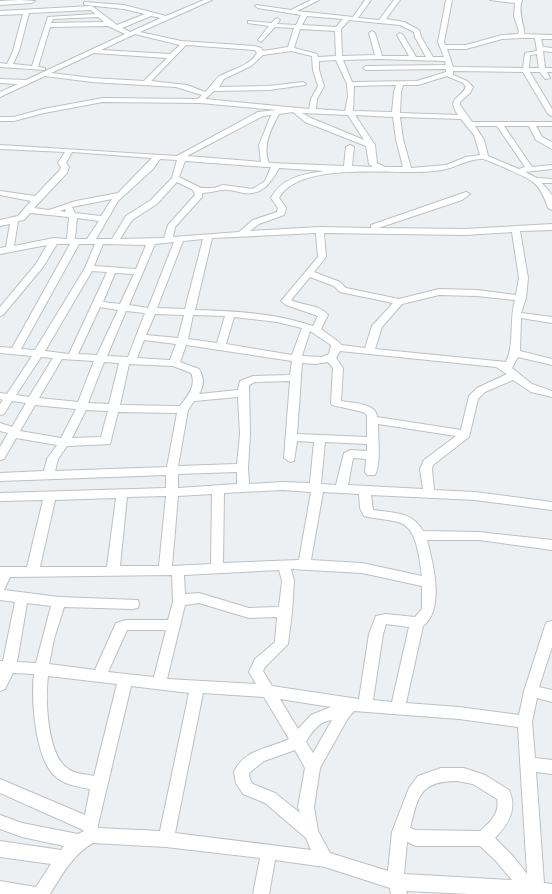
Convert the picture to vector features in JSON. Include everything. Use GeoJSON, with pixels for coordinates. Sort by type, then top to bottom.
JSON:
{"type":"FeatureCollection","features":[{"type":"Feature","properties":{"kind":"street"},"geometry":{"type":"LineString","coordinates":[[0,95],[93,50],[209,0]]}},
{"type":"Feature","properties":{"kind":"street"},"geometry":{"type":"LineString","coordinates":[[293,12],[302,5],[316,0]]}},
{"type":"Feature","properties":{"kind":"street"},"geometry":{"type":"LineString","coordinates":[[354,19],[368,0]]}},
{"type":"Feature","properties":{"kind":"street"},"geometry":{"type":"LineString","coordinates":[[382,20],[397,0]]}},
{"type":"Feature","properties":{"kind":"street"},"geometry":{"type":"LineString","coordinates":[[449,0],[441,42],[444,47],[451,77],[465,82],[470,87],[468,92],[458,99],[456,104],[457,110],[470,124],[481,143],[484,157]]}},
{"type":"Feature","properties":{"kind":"street"},"geometry":{"type":"LineString","coordinates":[[493,0],[518,1],[519,27],[522,31],[520,36]]}},
{"type":"Feature","properties":{"kind":"street"},"geometry":{"type":"LineString","coordinates":[[0,3],[32,1]]}},
{"type":"Feature","properties":{"kind":"street"},"geometry":{"type":"LineString","coordinates":[[86,1],[124,7],[166,18]]}},
{"type":"Feature","properties":{"kind":"street"},"geometry":{"type":"LineString","coordinates":[[86,1],[109,24],[132,33],[185,43],[255,48],[259,49],[260,53]]}},
{"type":"Feature","properties":{"kind":"street"},"geometry":{"type":"LineString","coordinates":[[193,2],[200,4]]}},
{"type":"Feature","properties":{"kind":"street"},"geometry":{"type":"LineString","coordinates":[[258,6],[305,14],[376,22],[382,20],[402,23],[417,31],[419,39],[431,59]]}},
{"type":"Feature","properties":{"kind":"street"},"geometry":{"type":"LineString","coordinates":[[1,20],[1,13],[92,8]]}},
{"type":"Feature","properties":{"kind":"street"},"geometry":{"type":"LineString","coordinates":[[35,67],[52,10]]}},
{"type":"Feature","properties":{"kind":"street"},"geometry":{"type":"LineString","coordinates":[[261,40],[285,10]]}},
{"type":"Feature","properties":{"kind":"street"},"geometry":{"type":"LineString","coordinates":[[9,66],[18,44],[27,11]]}},
{"type":"Feature","properties":{"kind":"street"},"geometry":{"type":"LineString","coordinates":[[116,28],[151,14]]}},
{"type":"Feature","properties":{"kind":"street"},"geometry":{"type":"LineString","coordinates":[[291,49],[291,43],[305,14]]}},
{"type":"Feature","properties":{"kind":"street"},"geometry":{"type":"LineString","coordinates":[[49,22],[100,15]]}},
{"type":"Feature","properties":{"kind":"street"},"geometry":{"type":"LineString","coordinates":[[347,18],[338,29],[339,59],[350,84],[351,97],[348,109],[364,130],[371,145],[370,166]]}},
{"type":"Feature","properties":{"kind":"street"},"geometry":{"type":"LineString","coordinates":[[49,22],[109,24]]}},
{"type":"Feature","properties":{"kind":"street"},"geometry":{"type":"LineString","coordinates":[[250,22],[272,25],[338,29]]}},
{"type":"Feature","properties":{"kind":"street"},"geometry":{"type":"LineString","coordinates":[[372,33],[378,57]]}},
{"type":"Feature","properties":{"kind":"street"},"geometry":{"type":"LineString","coordinates":[[400,35],[414,60]]}},
{"type":"Feature","properties":{"kind":"street"},"geometry":{"type":"LineString","coordinates":[[444,47],[466,47],[502,38],[520,36],[552,36]]}},
{"type":"Feature","properties":{"kind":"street"},"geometry":{"type":"LineString","coordinates":[[538,36],[542,69],[549,78]]}},
{"type":"Feature","properties":{"kind":"street"},"geometry":{"type":"LineString","coordinates":[[145,83],[185,43]]}},
{"type":"Feature","properties":{"kind":"street"},"geometry":{"type":"LineString","coordinates":[[260,53],[291,49],[313,53],[316,59],[316,70],[321,86],[314,99],[312,110]]}},
{"type":"Feature","properties":{"kind":"street"},"geometry":{"type":"LineString","coordinates":[[93,50],[172,56]]}},
{"type":"Feature","properties":{"kind":"street"},"geometry":{"type":"LineString","coordinates":[[552,50],[527,54],[526,69],[530,79],[552,114]]}},
{"type":"Feature","properties":{"kind":"street"},"geometry":{"type":"LineString","coordinates":[[200,101],[205,94],[213,89],[221,78],[249,65],[259,56],[260,53]]}},
{"type":"Feature","properties":{"kind":"street"},"geometry":{"type":"LineString","coordinates":[[316,59],[378,57],[390,60],[447,59]]}},
{"type":"Feature","properties":{"kind":"street"},"geometry":{"type":"LineString","coordinates":[[0,65],[35,67],[51,70]]}},
{"type":"Feature","properties":{"kind":"street"},"geometry":{"type":"LineString","coordinates":[[366,68],[509,73],[526,69],[552,70]]}},
{"type":"Feature","properties":{"kind":"street"},"geometry":{"type":"LineString","coordinates":[[350,84],[418,83],[450,70]]}},
{"type":"Feature","properties":{"kind":"street"},"geometry":{"type":"LineString","coordinates":[[42,74],[83,80],[145,83],[181,87],[205,94]]}},
{"type":"Feature","properties":{"kind":"street"},"geometry":{"type":"LineString","coordinates":[[530,79],[549,78]]}},
{"type":"Feature","properties":{"kind":"street"},"geometry":{"type":"LineString","coordinates":[[0,81],[26,82]]}},
{"type":"Feature","properties":{"kind":"street"},"geometry":{"type":"LineString","coordinates":[[0,119],[14,119],[43,111],[103,100],[200,101],[259,96],[303,84]]}},
{"type":"Feature","properties":{"kind":"street"},"geometry":{"type":"LineString","coordinates":[[400,84],[396,92],[396,114],[404,160],[408,170]]}},
{"type":"Feature","properties":{"kind":"street"},"geometry":{"type":"LineString","coordinates":[[213,89],[259,96],[294,110],[315,122],[371,145]]}},
{"type":"Feature","properties":{"kind":"street"},"geometry":{"type":"LineString","coordinates":[[179,158],[255,116],[276,112],[312,110],[396,114],[421,117],[463,117]]}},
{"type":"Feature","properties":{"kind":"street"},"geometry":{"type":"LineString","coordinates":[[266,165],[262,158],[261,150],[276,112]]}},
{"type":"Feature","properties":{"kind":"street"},"geometry":{"type":"LineString","coordinates":[[470,124],[552,124]]}},
{"type":"Feature","properties":{"kind":"street"},"geometry":{"type":"LineString","coordinates":[[531,124],[539,138],[548,142],[552,147]]}},
{"type":"Feature","properties":{"kind":"street"},"geometry":{"type":"LineString","coordinates":[[500,125],[530,170]]}},
{"type":"Feature","properties":{"kind":"street"},"geometry":{"type":"LineString","coordinates":[[0,147],[158,156],[276,166],[312,168],[348,168],[370,166],[383,169],[408,170],[448,167],[469,159],[484,157],[536,180],[552,181]]}},
{"type":"Feature","properties":{"kind":"street"},"geometry":{"type":"LineString","coordinates":[[348,168],[350,147]]}},
{"type":"Feature","properties":{"kind":"street"},"geometry":{"type":"LineString","coordinates":[[0,156],[32,149]]}},
{"type":"Feature","properties":{"kind":"street"},"geometry":{"type":"LineString","coordinates":[[0,223],[21,218],[29,210],[37,198],[64,171],[65,168],[62,164],[70,150]]}},
{"type":"Feature","properties":{"kind":"street"},"geometry":{"type":"LineString","coordinates":[[90,241],[112,204],[158,156]]}},
{"type":"Feature","properties":{"kind":"street"},"geometry":{"type":"LineString","coordinates":[[114,242],[129,218],[154,202],[176,178],[175,176],[179,158]]}},
{"type":"Feature","properties":{"kind":"street"},"geometry":{"type":"LineString","coordinates":[[176,178],[198,191],[215,190],[224,187],[245,191],[255,191],[268,182],[276,166]]}},
{"type":"Feature","properties":{"kind":"street"},"geometry":{"type":"LineString","coordinates":[[518,171],[552,167]]}},
{"type":"Feature","properties":{"kind":"street"},"geometry":{"type":"LineString","coordinates":[[308,177],[312,168]]}},
{"type":"Feature","properties":{"kind":"street"},"geometry":{"type":"LineString","coordinates":[[242,234],[256,222],[281,213],[282,208],[275,198],[281,187],[308,177],[348,168]]}},
{"type":"Feature","properties":{"kind":"street"},"geometry":{"type":"LineString","coordinates":[[536,180],[548,195],[552,208]]}},
{"type":"Feature","properties":{"kind":"street"},"geometry":{"type":"LineString","coordinates":[[168,240],[171,227],[197,198],[198,191]]}},
{"type":"Feature","properties":{"kind":"street"},"geometry":{"type":"LineString","coordinates":[[0,193],[37,198]]}},
{"type":"Feature","properties":{"kind":"street"},"geometry":{"type":"LineString","coordinates":[[368,230],[460,198],[466,194]]}},
{"type":"Feature","properties":{"kind":"street"},"geometry":{"type":"LineString","coordinates":[[49,212],[67,206],[120,195]]}},
{"type":"Feature","properties":{"kind":"street"},"geometry":{"type":"LineString","coordinates":[[15,351],[73,241],[72,215],[67,206]]}},
{"type":"Feature","properties":{"kind":"street"},"geometry":{"type":"LineString","coordinates":[[29,210],[104,219]]}},
{"type":"Feature","properties":{"kind":"street"},"geometry":{"type":"LineString","coordinates":[[10,249],[10,239],[15,226],[14,220]]}},
{"type":"Feature","properties":{"kind":"street"},"geometry":{"type":"LineString","coordinates":[[0,251],[54,241],[152,242],[180,238],[320,230],[436,232],[516,230],[552,227]]}},
{"type":"Feature","properties":{"kind":"street"},"geometry":{"type":"LineString","coordinates":[[290,458],[296,359],[311,328],[323,315],[307,307],[291,304],[286,301],[322,257],[320,230]]}},
{"type":"Feature","properties":{"kind":"street"},"geometry":{"type":"LineString","coordinates":[[506,368],[512,362],[517,315],[524,289],[524,273],[516,230]]}},
{"type":"Feature","properties":{"kind":"street"},"geometry":{"type":"LineString","coordinates":[[174,363],[182,342],[190,313],[196,289],[196,278],[208,236]]}},
{"type":"Feature","properties":{"kind":"street"},"geometry":{"type":"LineString","coordinates":[[0,427],[14,433],[64,442],[106,441],[128,360],[142,337],[180,238]]}},
{"type":"Feature","properties":{"kind":"street"},"geometry":{"type":"LineString","coordinates":[[0,312],[44,260],[54,241]]}},
{"type":"Feature","properties":{"kind":"street"},"geometry":{"type":"LineString","coordinates":[[0,412],[5,397],[40,354],[89,268],[100,242]]}},
{"type":"Feature","properties":{"kind":"street"},"geometry":{"type":"LineString","coordinates":[[49,474],[53,460],[82,407],[90,382],[152,242]]}},
{"type":"Feature","properties":{"kind":"street"},"geometry":{"type":"LineString","coordinates":[[89,268],[139,272]]}},
{"type":"Feature","properties":{"kind":"street"},"geometry":{"type":"LineString","coordinates":[[72,357],[112,270]]}},
{"type":"Feature","properties":{"kind":"street"},"geometry":{"type":"LineString","coordinates":[[308,273],[338,284],[343,290],[399,302],[439,292],[521,298]]}},
{"type":"Feature","properties":{"kind":"street"},"geometry":{"type":"LineString","coordinates":[[369,351],[377,326],[399,302]]}},
{"type":"Feature","properties":{"kind":"street"},"geometry":{"type":"LineString","coordinates":[[97,304],[152,311],[230,314],[276,318],[311,328],[332,340],[336,348],[335,354],[331,359],[313,361],[221,346],[142,337]]}},
{"type":"Feature","properties":{"kind":"street"},"geometry":{"type":"LineString","coordinates":[[221,346],[230,314]]}},
{"type":"Feature","properties":{"kind":"street"},"geometry":{"type":"LineString","coordinates":[[517,315],[552,320]]}},
{"type":"Feature","properties":{"kind":"street"},"geometry":{"type":"LineString","coordinates":[[336,348],[502,365],[530,388],[552,394]]}},
{"type":"Feature","properties":{"kind":"street"},"geometry":{"type":"LineString","coordinates":[[0,350],[72,357],[174,363],[195,371],[198,382],[193,398],[183,410],[172,469],[172,570],[180,600],[159,684]]}},
{"type":"Feature","properties":{"kind":"street"},"geometry":{"type":"LineString","coordinates":[[514,353],[552,362]]}},
{"type":"Feature","properties":{"kind":"street"},"geometry":{"type":"LineString","coordinates":[[0,456],[60,356]]}},
{"type":"Feature","properties":{"kind":"street"},"geometry":{"type":"LineString","coordinates":[[331,359],[336,363],[338,368],[336,403],[369,410],[372,420],[374,441],[371,472]]}},
{"type":"Feature","properties":{"kind":"street"},"geometry":{"type":"LineString","coordinates":[[429,494],[426,469],[428,463],[465,434],[472,398],[476,393],[516,375]]}},
{"type":"Feature","properties":{"kind":"street"},"geometry":{"type":"LineString","coordinates":[[243,488],[242,468],[245,434],[244,383],[253,379],[295,378]]}},
{"type":"Feature","properties":{"kind":"street"},"geometry":{"type":"LineString","coordinates":[[193,398],[243,393]]}},
{"type":"Feature","properties":{"kind":"street"},"geometry":{"type":"LineString","coordinates":[[5,397],[32,402],[82,407],[183,410]]}},
{"type":"Feature","properties":{"kind":"street"},"geometry":{"type":"LineString","coordinates":[[372,420],[465,434]]}},
{"type":"Feature","properties":{"kind":"street"},"geometry":{"type":"LineString","coordinates":[[292,437],[374,441]]}},
{"type":"Feature","properties":{"kind":"street"},"geometry":{"type":"LineString","coordinates":[[304,564],[317,487],[320,438]]}},
{"type":"Feature","properties":{"kind":"street"},"geometry":{"type":"LineString","coordinates":[[341,489],[348,456],[351,454],[372,455]]}},
{"type":"Feature","properties":{"kind":"street"},"geometry":{"type":"LineString","coordinates":[[0,477],[172,469],[242,468]]}},
{"type":"Feature","properties":{"kind":"street"},"geometry":{"type":"LineString","coordinates":[[0,497],[172,492],[283,486],[475,496],[552,506]]}},
{"type":"Feature","properties":{"kind":"street"},"geometry":{"type":"LineString","coordinates":[[216,568],[218,489]]}},
{"type":"Feature","properties":{"kind":"street"},"geometry":{"type":"LineString","coordinates":[[365,490],[366,508],[368,513],[403,518],[414,525],[428,574],[428,610],[417,623],[398,708]]}},
{"type":"Feature","properties":{"kind":"street"},"geometry":{"type":"LineString","coordinates":[[113,572],[122,493]]}},
{"type":"Feature","properties":{"kind":"street"},"geometry":{"type":"LineString","coordinates":[[32,572],[50,496]]}},
{"type":"Feature","properties":{"kind":"street"},"geometry":{"type":"LineString","coordinates":[[418,535],[479,536],[552,545]]}},
{"type":"Feature","properties":{"kind":"street"},"geometry":{"type":"LineString","coordinates":[[0,587],[2,572],[113,572],[304,564],[362,568],[428,582]]}},
{"type":"Feature","properties":{"kind":"street"},"geometry":{"type":"LineString","coordinates":[[284,565],[288,581],[286,612],[281,644],[260,663],[256,672],[314,767]]}},
{"type":"Feature","properties":{"kind":"street"},"geometry":{"type":"LineString","coordinates":[[0,595],[60,602],[132,604]]}},
{"type":"Feature","properties":{"kind":"street"},"geometry":{"type":"LineString","coordinates":[[0,685],[22,598]]}},
{"type":"Feature","properties":{"kind":"street"},"geometry":{"type":"LineString","coordinates":[[180,600],[198,598],[250,613],[286,612]]}},
{"type":"Feature","properties":{"kind":"street"},"geometry":{"type":"LineString","coordinates":[[60,602],[52,623],[41,669],[40,719],[46,743],[57,767],[64,774],[99,784]]}},
{"type":"Feature","properties":{"kind":"street"},"geometry":{"type":"LineString","coordinates":[[325,859],[311,833],[306,807],[314,767],[354,708],[381,620],[386,619],[417,623]]}},
{"type":"Feature","properties":{"kind":"street"},"geometry":{"type":"LineString","coordinates":[[99,677],[121,627],[126,625],[174,625]]}},
{"type":"Feature","properties":{"kind":"street"},"geometry":{"type":"LineString","coordinates":[[541,891],[525,722],[531,691],[552,626]]}},
{"type":"Feature","properties":{"kind":"street"},"geometry":{"type":"LineString","coordinates":[[4,667],[41,669],[125,681],[197,688],[268,691],[354,708],[398,708],[459,713],[525,722]]}},
{"type":"Feature","properties":{"kind":"street"},"geometry":{"type":"LineString","coordinates":[[41,894],[64,858],[87,834],[125,681]]}},
{"type":"Feature","properties":{"kind":"street"},"geometry":{"type":"LineString","coordinates":[[166,839],[197,688]]}},
{"type":"Feature","properties":{"kind":"street"},"geometry":{"type":"LineString","coordinates":[[531,691],[552,696]]}},
{"type":"Feature","properties":{"kind":"street"},"geometry":{"type":"LineString","coordinates":[[311,833],[270,798],[248,789],[240,776],[243,769],[255,757],[297,741],[312,722],[324,714],[354,708]]}},
{"type":"Feature","properties":{"kind":"street"},"geometry":{"type":"LineString","coordinates":[[528,764],[552,767]]}},
{"type":"Feature","properties":{"kind":"street"},"geometry":{"type":"LineString","coordinates":[[397,888],[400,832],[415,791],[423,781],[433,776],[446,774],[474,777],[504,795],[507,804],[506,813],[483,838]]}},
{"type":"Feature","properties":{"kind":"street"},"geometry":{"type":"LineString","coordinates":[[0,786],[87,834]]}},
{"type":"Feature","properties":{"kind":"street"},"geometry":{"type":"LineString","coordinates":[[0,822],[22,830],[166,839],[325,859],[397,888],[541,891]]}},
{"type":"Feature","properties":{"kind":"street"},"geometry":{"type":"LineString","coordinates":[[400,832],[416,838],[483,838],[495,848],[517,872],[541,891]]}},
{"type":"Feature","properties":{"kind":"street"},"geometry":{"type":"LineString","coordinates":[[0,849],[64,858]]}},
{"type":"Feature","properties":{"kind":"street"},"geometry":{"type":"LineString","coordinates":[[261,894],[269,852]]}},
{"type":"Feature","properties":{"kind":"street"},"geometry":{"type":"LineString","coordinates":[[0,889],[33,894]]}}]}
